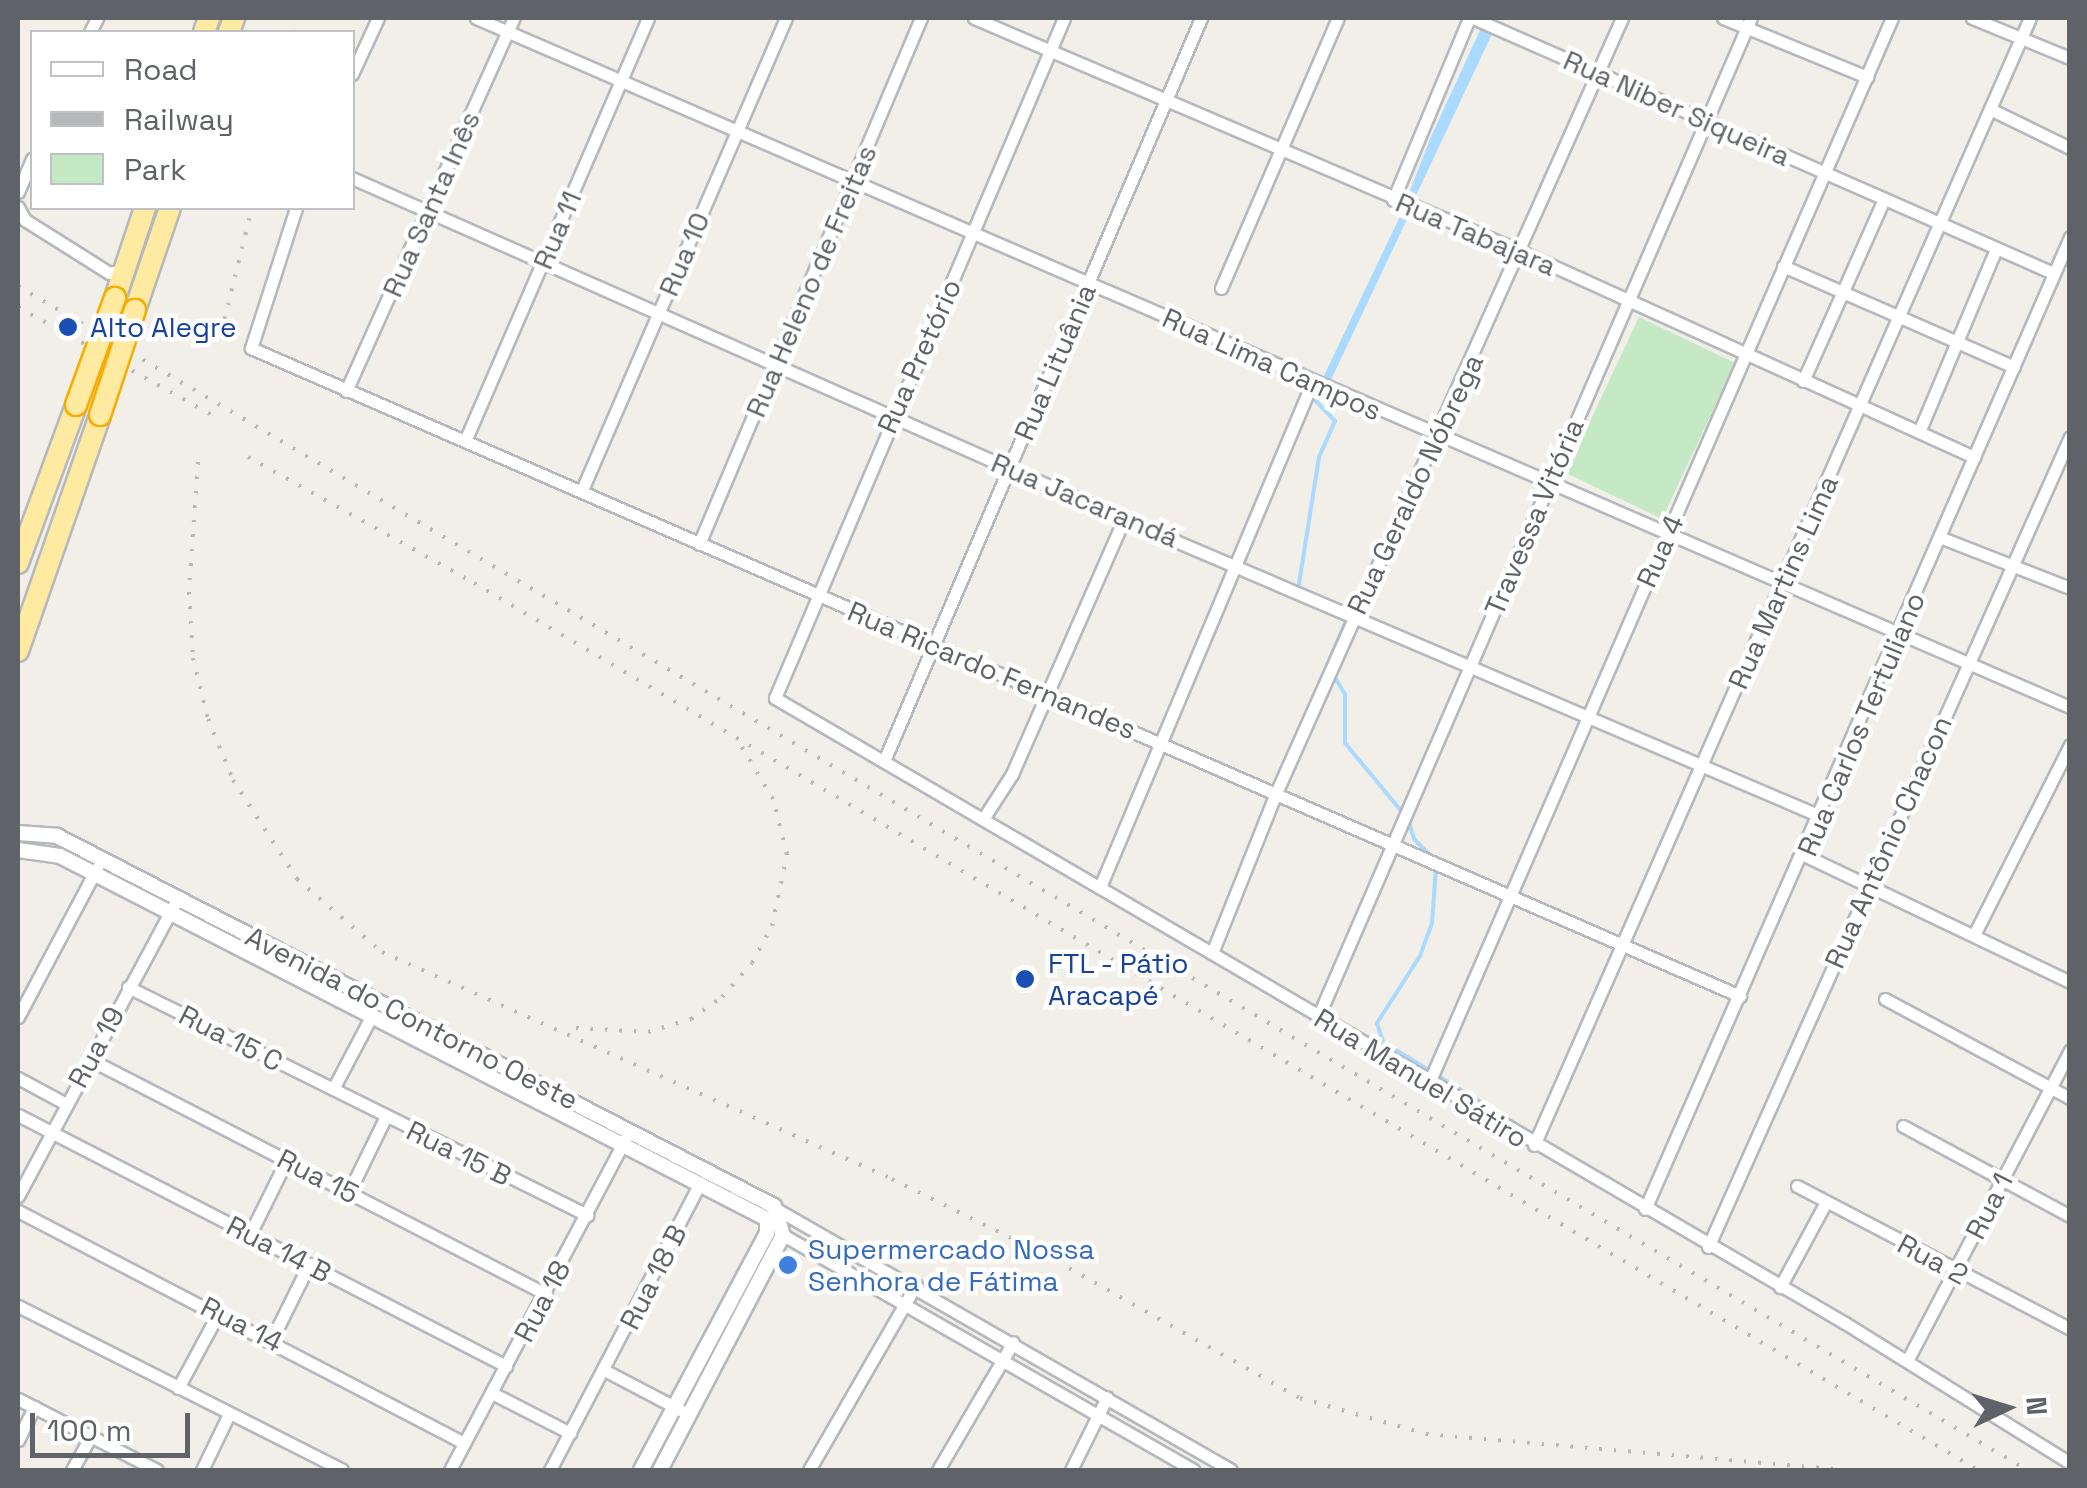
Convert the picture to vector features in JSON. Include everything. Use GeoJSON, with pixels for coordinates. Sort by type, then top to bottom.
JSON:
{"type":"FeatureCollection","features":[{"type":"Feature","properties":{"kind":"highway"},"geometry":{"type":"LineString","coordinates":[[18,562],[145,210]]}},
{"type":"Feature","properties":{"kind":"highway"},"geometry":{"type":"LineString","coordinates":[[18,650],[169,210]]}},
{"type":"Feature","properties":{"kind":"street"},"geometry":{"type":"LineString","coordinates":[[355,68],[378,18]]}},
{"type":"Feature","properties":{"kind":"street","name":"Rua Lima Campos"},"geometry":{"type":"LineString","coordinates":[[476,18],[856,180],[1666,537],[2070,707]]}},
{"type":"Feature","properties":{"kind":"street","name":"Rua Santa Inês"},"geometry":{"type":"LineString","coordinates":[[346,390],[514,18]]}},
{"type":"Feature","properties":{"kind":"street","name":"Rua 11"},"geometry":{"type":"LineString","coordinates":[[464,441],[648,18]]}},
{"type":"Feature","properties":{"kind":"street","name":"Rua 10"},"geometry":{"type":"LineString","coordinates":[[582,490],[786,18]]}},
{"type":"Feature","properties":{"kind":"street","name":"Rua Heleno de Freitas"},"geometry":{"type":"LineString","coordinates":[[699,544],[856,180],[921,18]]}},
{"type":"Feature","properties":{"kind":"street","name":"Rua Tabajara"},"geometry":{"type":"LineString","coordinates":[[974,18],[1166,96],[1393,200],[1520,251],[1974,457]]}},
{"type":"Feature","properties":{"kind":"street","name":"Rua Pretório"},"geometry":{"type":"LineString","coordinates":[[773,694],[1064,18]]}},
{"type":"Feature","properties":{"kind":"street","name":"Rua Lituânia"},"geometry":{"type":"LineString","coordinates":[[884,761],[1201,18]]}},
{"type":"Feature","properties":{"kind":"street"},"geometry":{"type":"LineString","coordinates":[[1221,288],[1338,18]]}},
{"type":"Feature","properties":{"kind":"street"},"geometry":{"type":"LineString","coordinates":[[1393,200],[1471,18]]}},
{"type":"Feature","properties":{"kind":"street","name":"Rua Niber Siqueira"},"geometry":{"type":"LineString","coordinates":[[1471,18],[2054,273]]}},
{"type":"Feature","properties":{"kind":"street","name":"Rua Geraldo Nóbrega"},"geometry":{"type":"LineString","coordinates":[[1212,953],[1276,793],[1622,18]]}},
{"type":"Feature","properties":{"kind":"street"},"geometry":{"type":"LineString","coordinates":[[1723,18],[1749,23],[1867,77]]}},
{"type":"Feature","properties":{"kind":"street","name":"Rua 4"},"geometry":{"type":"LineString","coordinates":[[1428,1084],[1892,18]]}},
{"type":"Feature","properties":{"kind":"street"},"geometry":{"type":"LineString","coordinates":[[1972,18],[2070,58]]}},
{"type":"Feature","properties":{"kind":"street","name":"Rua Martins Lima"},"geometry":{"type":"LineString","coordinates":[[1534,1145],[2030,18]]}},
{"type":"Feature","properties":{"kind":"street","name":"Travessa Vitória"},"geometry":{"type":"LineString","coordinates":[[1318,1017],[1548,484],[1710,122],[1749,23]]}},
{"type":"Feature","properties":{"kind":"street"},"geometry":{"type":"LineString","coordinates":[[1990,110],[2070,148]]}},
{"type":"Feature","properties":{"kind":"street"},"geometry":{"type":"LineString","coordinates":[[18,192],[30,165]]}},
{"type":"Feature","properties":{"kind":"street","name":"Rua Jacarandá"},"geometry":{"type":"LineString","coordinates":[[355,179],[1124,520],[1237,564],[1820,816]]}},
{"type":"Feature","properties":{"kind":"street"},"geometry":{"type":"LineString","coordinates":[[1802,381],[1884,199]]}},
{"type":"Feature","properties":{"kind":"street"},"geometry":{"type":"LineString","coordinates":[[18,207],[25,220],[109,273],[124,270]]}},
{"type":"Feature","properties":{"kind":"street","name":"Rua Ricardo Fernandes"},"geometry":{"type":"LineString","coordinates":[[295,210],[249,340],[251,348],[817,596],[934,643],[1509,899],[1740,996]]}},
{"type":"Feature","properties":{"kind":"street","name":"Rua Carlos Tertuliano"},"geometry":{"type":"LineString","coordinates":[[1645,1209],[1804,856],[2070,236]]}},
{"type":"Feature","properties":{"kind":"street"},"geometry":{"type":"LineString","coordinates":[[1918,432],[1996,249]]}},
{"type":"Feature","properties":{"kind":"street"},"geometry":{"type":"LineString","coordinates":[[1783,266],[2014,368]]}},
{"type":"Feature","properties":{"kind":"street"},"geometry":{"type":"LineString","coordinates":[[1100,887],[1312,383]]}},
{"type":"Feature","properties":{"kind":"street","name":"Rua Antônio Chacon"},"geometry":{"type":"LineString","coordinates":[[1708,1247],[2070,437]]}},
{"type":"Feature","properties":{"kind":"street"},"geometry":{"type":"LineString","coordinates":[[984,819],[1012,774],[1044,693],[1124,520]]}},
{"type":"Feature","properties":{"kind":"street"},"geometry":{"type":"LineString","coordinates":[[1942,538],[2070,588]]}},
{"type":"Feature","properties":{"kind":"street","name":"Rua Manuel Sátiro"},"geometry":{"type":"LineString","coordinates":[[773,694],[1428,1084],[1908,1361],[2070,1463]]}},
{"type":"Feature","properties":{"kind":"street"},"geometry":{"type":"LineString","coordinates":[[1974,935],[2070,745]]}},
{"type":"Feature","properties":{"kind":"street","name":"Avenida do Contorno Oeste"},"geometry":{"type":"LineString","coordinates":[[18,833],[58,836],[98,866],[299,971],[510,1068],[700,1183],[764,1217],[766,1233],[674,1406]]}},
{"type":"Feature","properties":{"kind":"street","name":"Avenida do Contorno Oeste"},"geometry":{"type":"LineString","coordinates":[[18,850],[48,850],[98,866]]}},
{"type":"Feature","properties":{"kind":"street"},"geometry":{"type":"LineString","coordinates":[[1804,856],[2070,982]]}},
{"type":"Feature","properties":{"kind":"street"},"geometry":{"type":"LineString","coordinates":[[18,1017],[98,866]]}},
{"type":"Feature","properties":{"kind":"street","name":"Rua 19"},"geometry":{"type":"LineString","coordinates":[[18,1196],[173,906]]}},
{"type":"Feature","properties":{"kind":"street","name":"Avenida do Contorno Oeste"},"geometry":{"type":"LineString","coordinates":[[325,984],[371,1017],[502,1083],[627,1137],[778,1210]]}},
{"type":"Feature","properties":{"kind":"street","name":"Rua 15 C"},"geometry":{"type":"LineString","coordinates":[[128,987],[332,1089]]}},
{"type":"Feature","properties":{"kind":"street"},"geometry":{"type":"LineString","coordinates":[[1885,999],[2070,1098]]}},
{"type":"Feature","properties":{"kind":"street"},"geometry":{"type":"LineString","coordinates":[[332,1089],[371,1017]]}},
{"type":"Feature","properties":{"kind":"street","name":"Rua 1"},"geometry":{"type":"LineString","coordinates":[[1908,1361],[2070,1050]]}},
{"type":"Feature","properties":{"kind":"street"},"geometry":{"type":"LineString","coordinates":[[478,1071],[485,1056]]}},
{"type":"Feature","properties":{"kind":"street","name":"Rua 15"},"geometry":{"type":"LineString","coordinates":[[89,1060],[546,1294]]}},
{"type":"Feature","properties":{"kind":"street"},"geometry":{"type":"LineString","coordinates":[[502,1083],[510,1068]]}},
{"type":"Feature","properties":{"kind":"street"},"geometry":{"type":"LineString","coordinates":[[18,1078],[66,1104]]}},
{"type":"Feature","properties":{"kind":"street","name":"Rua 15 B"},"geometry":{"type":"LineString","coordinates":[[332,1089],[587,1215]]}},
{"type":"Feature","properties":{"kind":"street","name":"Rua 14 B"},"geometry":{"type":"LineString","coordinates":[[18,1115],[506,1366]]}},
{"type":"Feature","properties":{"kind":"street"},"geometry":{"type":"LineString","coordinates":[[349,1192],[386,1116]]}},
{"type":"Feature","properties":{"kind":"street"},"geometry":{"type":"LineString","coordinates":[[1903,1126],[2070,1216]]}},
{"type":"Feature","properties":{"kind":"street","name":"Rua 18"},"geometry":{"type":"LineString","coordinates":[[450,1470],[627,1137]]}},
{"type":"Feature","properties":{"kind":"street"},"geometry":{"type":"LineString","coordinates":[[250,1234],[286,1161]]}},
{"type":"Feature","properties":{"kind":"street","name":"Rua 18 B"},"geometry":{"type":"LineString","coordinates":[[550,1470],[606,1371],[700,1183]]}},
{"type":"Feature","properties":{"kind":"street","name":"Rua 2"},"geometry":{"type":"LineString","coordinates":[[1797,1186],[2070,1330]]}},
{"type":"Feature","properties":{"kind":"street"},"geometry":{"type":"LineString","coordinates":[[1780,1287],[1826,1202]]}},
{"type":"Feature","properties":{"kind":"street","name":"Rua 14"},"geometry":{"type":"LineString","coordinates":[[18,1210],[464,1442]]}},
{"type":"Feature","properties":{"kind":"street"},"geometry":{"type":"LineString","coordinates":[[660,1470],[783,1235],[778,1210]]}},
{"type":"Feature","properties":{"kind":"street"},"geometry":{"type":"LineString","coordinates":[[778,1210],[916,1285],[1230,1470]]}},
{"type":"Feature","properties":{"kind":"street"},"geometry":{"type":"LineString","coordinates":[[783,1235],[1194,1470]]}},
{"type":"Feature","properties":{"kind":"street"},"geometry":{"type":"LineString","coordinates":[[845,1269],[855,1252]]}},
{"type":"Feature","properties":{"kind":"street"},"geometry":{"type":"LineString","coordinates":[[272,1339],[309,1264]]}},
{"type":"Feature","properties":{"kind":"street"},"geometry":{"type":"LineString","coordinates":[[869,1282],[879,1265]]}},
{"type":"Feature","properties":{"kind":"street"},"geometry":{"type":"LineString","coordinates":[[809,1470],[916,1285]]}},
{"type":"Feature","properties":{"kind":"street"},"geometry":{"type":"LineString","coordinates":[[18,1306],[342,1470]]}},
{"type":"Feature","properties":{"kind":"street"},"geometry":{"type":"LineString","coordinates":[[178,1388],[218,1312]]}},
{"type":"Feature","properties":{"kind":"street"},"geometry":{"type":"LineString","coordinates":[[938,1470],[1013,1342]]}},
{"type":"Feature","properties":{"kind":"street"},"geometry":{"type":"LineString","coordinates":[[606,1371],[688,1414]]}},
{"type":"Feature","properties":{"kind":"street"},"geometry":{"type":"LineString","coordinates":[[492,1392],[570,1434]]}},
{"type":"Feature","properties":{"kind":"street"},"geometry":{"type":"LineString","coordinates":[[1071,1470],[1106,1397]]}},
{"type":"Feature","properties":{"kind":"street"},"geometry":{"type":"LineString","coordinates":[[18,1398],[157,1470]]}},
{"type":"Feature","properties":{"kind":"street"},"geometry":{"type":"LineString","coordinates":[[641,1470],[674,1406]]}},
{"type":"Feature","properties":{"kind":"street"},"geometry":{"type":"LineString","coordinates":[[18,1440],[34,1407]]}},
{"type":"Feature","properties":{"kind":"street"},"geometry":{"type":"LineString","coordinates":[[202,1470],[229,1414]]}},
{"type":"Feature","properties":{"kind":"street"},"geometry":{"type":"LineString","coordinates":[[72,1470],[90,1436]]}},
{"type":"Feature","properties":{"kind":"green space"},"geometry":{"type":"Polygon","coordinates":[[[1639,317],[1735,363],[1662,519],[1566,473],[1639,317]]]}},
{"type":"Feature","properties":{"kind":"water"},"geometry":{"type":"Polygon","coordinates":[[[1481,28],[1492,34],[1412,204],[1406,201],[1430,139],[1481,28]]]}},
{"type":"Feature","properties":{"kind":"water"},"geometry":{"type":"Polygon","coordinates":[[[1403,210],[1410,213],[1328,386],[1321,382],[1403,210]]]}},
{"type":"Feature","properties":{"kind":"waterway"},"geometry":{"type":"LineString","coordinates":[[1298,590],[1319,457],[1335,421],[1316,401],[1324,387]]}},
{"type":"Feature","properties":{"kind":"waterway"},"geometry":{"type":"LineString","coordinates":[[1327,665],[1346,621],[1340,616]]}},
{"type":"Feature","properties":{"kind":"waterway"},"geometry":{"type":"LineString","coordinates":[[1334,676],[1345,694],[1345,743],[1402,812]]}},
{"type":"Feature","properties":{"kind":"waterway"},"geometry":{"type":"LineString","coordinates":[[1408,819],[1414,839],[1431,856]]}},
{"type":"Feature","properties":{"kind":"waterway"},"geometry":{"type":"LineString","coordinates":[[1436,868],[1432,923],[1420,956],[1377,1023],[1383,1042],[1494,1110]]}},
{"type":"Feature","properties":{"kind":"railway"},"geometry":{"type":"LineString","coordinates":[[296,30],[299,18]]}},
{"type":"Feature","properties":{"kind":"railway"},"geometry":{"type":"LineString","coordinates":[[221,333],[252,210]]}},
{"type":"Feature","properties":{"kind":"railway"},"geometry":{"type":"LineString","coordinates":[[18,286],[2027,1470]]}},
{"type":"Feature","properties":{"kind":"railway"},"geometry":{"type":"LineString","coordinates":[[18,307],[214,416]]}},
{"type":"Feature","properties":{"kind":"railway"},"geometry":{"type":"LineString","coordinates":[[248,457],[474,583],[1978,1470]]}},
{"type":"Feature","properties":{"kind":"railway"},"geometry":{"type":"LineString","coordinates":[[198,462],[189,592],[193,658],[208,719],[233,780],[297,879],[382,952],[892,1179],[1044,1254],[1300,1398],[1426,1434],[1847,1470]]}},
{"type":"Feature","properties":{"kind":"railway"},"geometry":{"type":"LineString","coordinates":[[576,1028],[648,1032],[691,1019],[722,997],[752,963],[772,926],[787,854],[773,799],[742,747]]}},
{"type":"Feature","properties":{"kind":"place","name":"Alto Alegre"},"geometry":{"type":"Point","coordinates":[68,327]}},
{"type":"Feature","properties":{"kind":"place","name":"FTL - Pátio Aracapé"},"geometry":{"type":"Point","coordinates":[1025,979]}},
{"type":"Feature","properties":{"kind":"place","name":"Supermercado Nossa Senhora de Fátima"},"geometry":{"type":"Point","coordinates":[788,1265]}}]}
